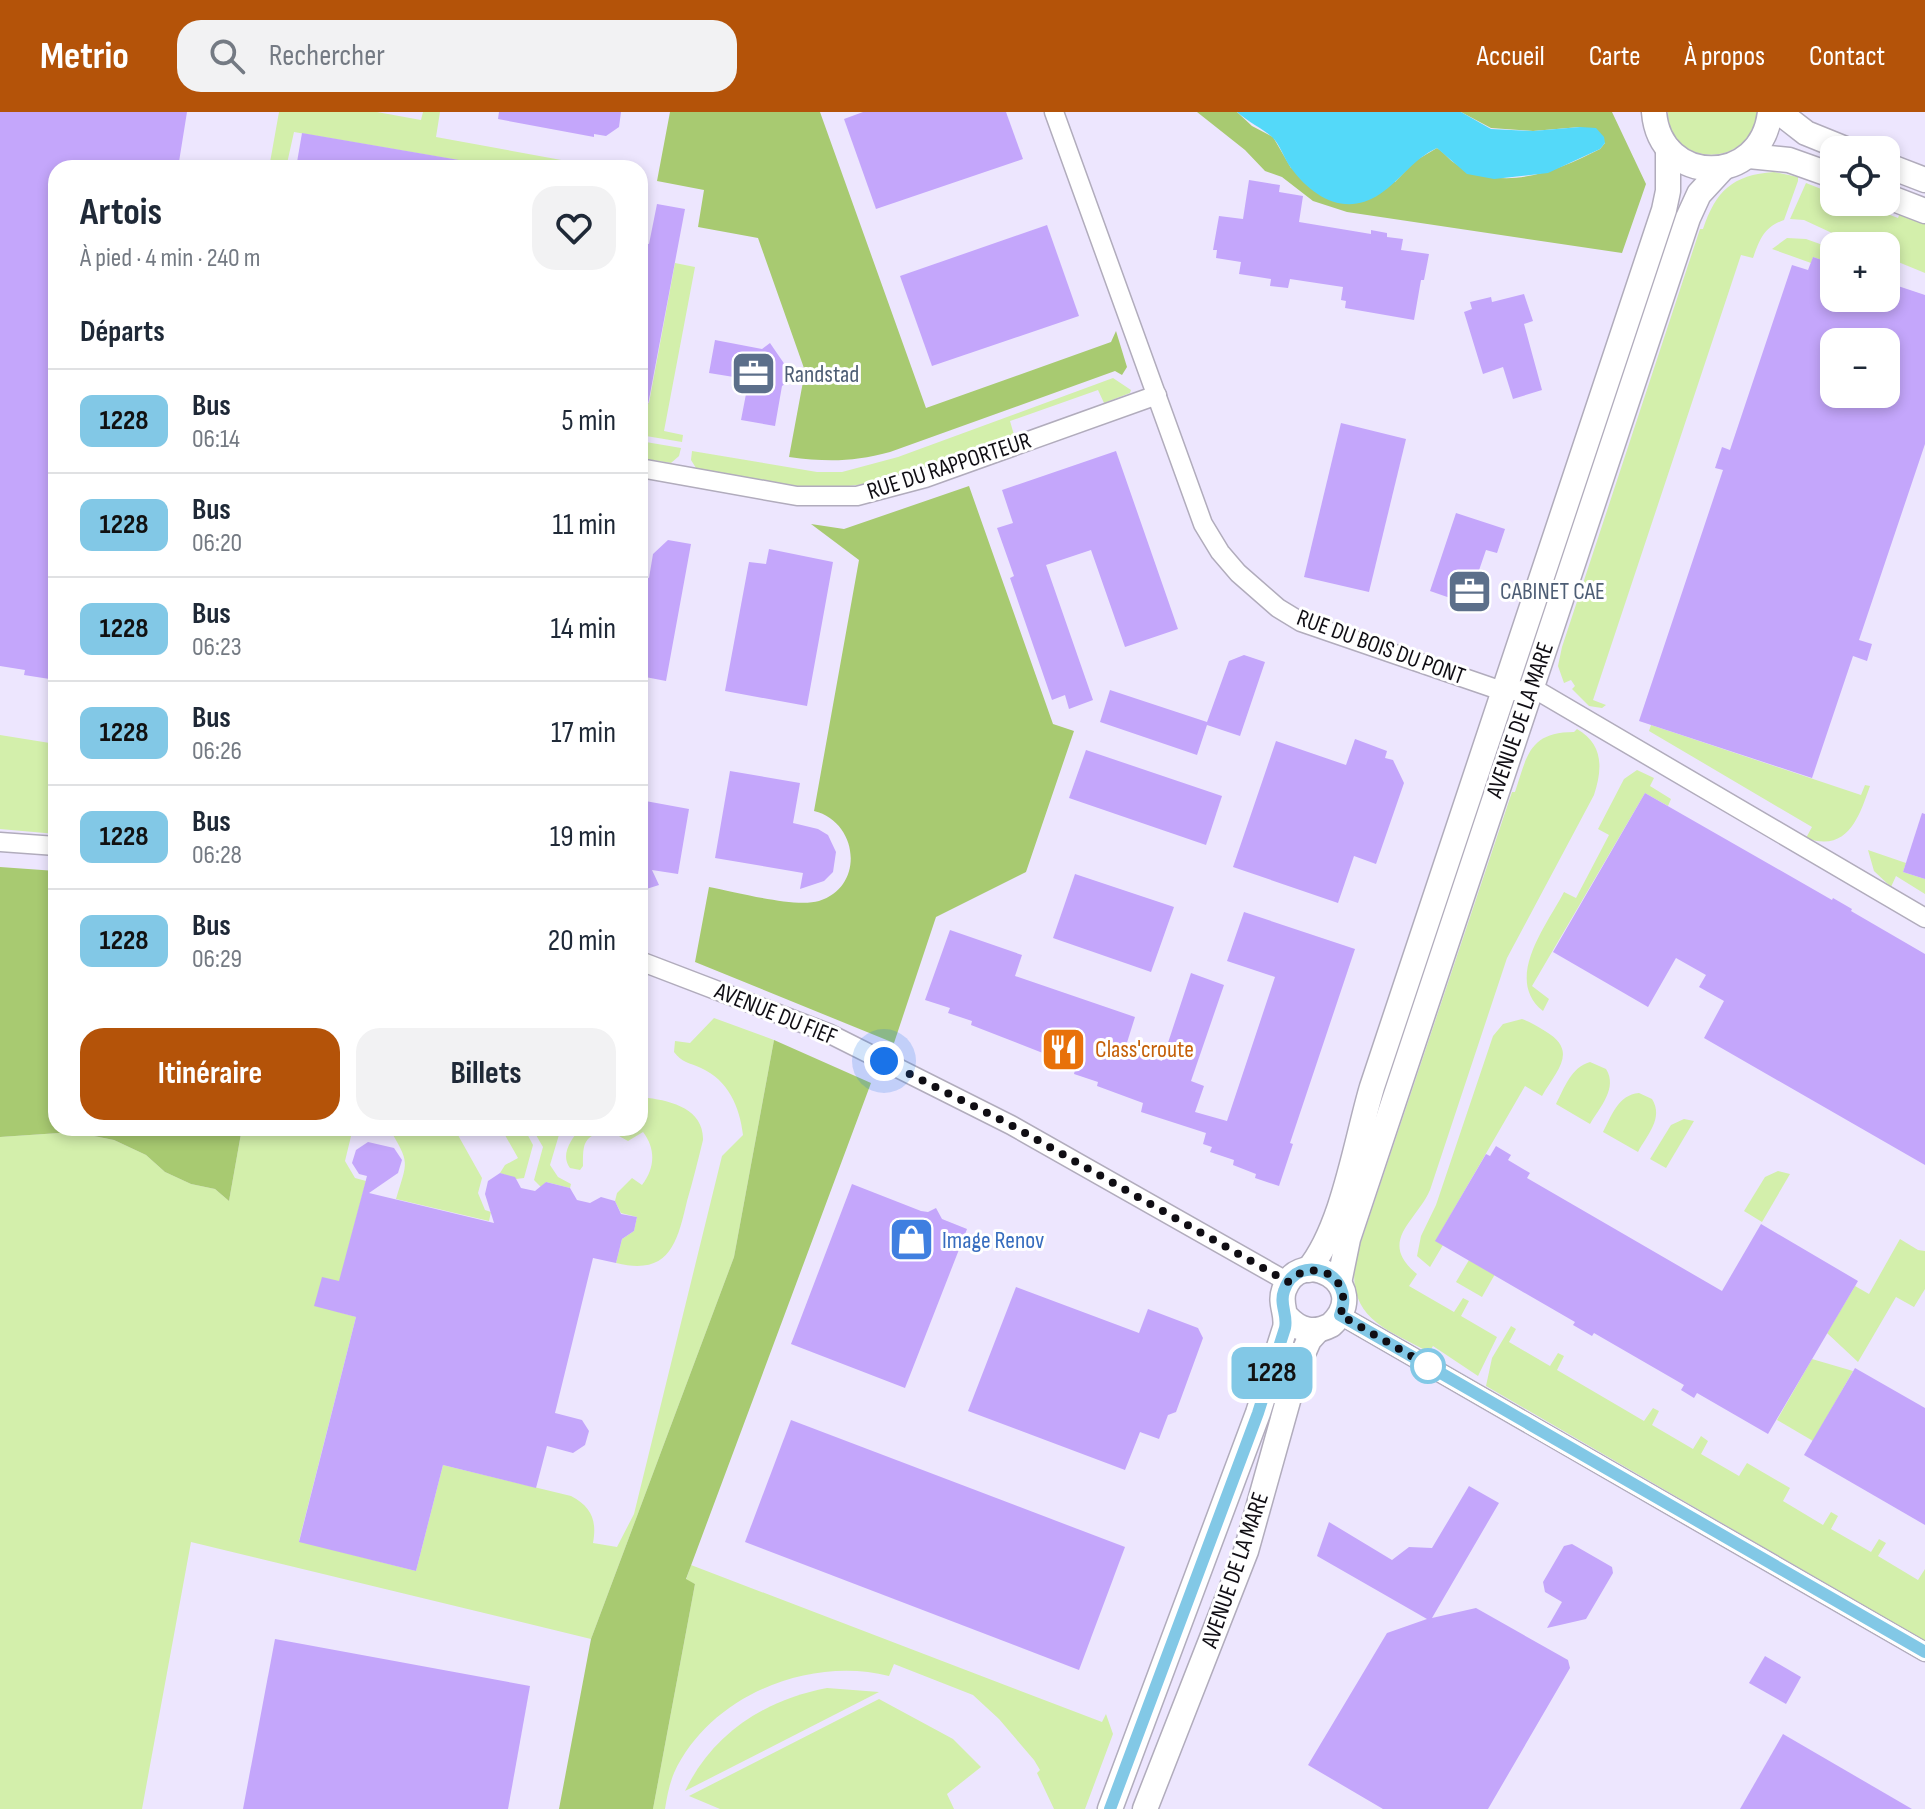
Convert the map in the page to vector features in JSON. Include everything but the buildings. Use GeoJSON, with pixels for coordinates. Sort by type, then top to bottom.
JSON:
{"type":"FeatureCollection","features":[{"type":"Feature","properties":{"kind":"street","name":"RUE DU BOIS DU PONT"},"geometry":{"type":"LineString","coordinates":[[1054,112],[1203,524],[1220,552],[1257,592],[1301,622],[1505,692],[1531,689]]}},
{"type":"Feature","properties":{"kind":"street"},"geometry":{"type":"LineString","coordinates":[[1651,115],[1668,149],[1688,163],[1711,169],[1723,168],[1749,156],[1764,137],[1770,112]]}},
{"type":"Feature","properties":{"kind":"street"},"geometry":{"type":"LineString","coordinates":[[1779,112],[1806,133],[1820,139]]}},
{"type":"Feature","properties":{"kind":"street","name":"AVENUE DE LA MARE"},"geometry":{"type":"LineString","coordinates":[[1110,1809],[1258,1413],[1287,1317],[1282,1299],[1298,1276],[1323,1251],[1333,1227],[1372,1087],[1664,210],[1668,191],[1668,149]]}},
{"type":"Feature","properties":{"kind":"street"},"geometry":{"type":"LineString","coordinates":[[1749,156],[1789,160],[1820,171]]}},
{"type":"Feature","properties":{"kind":"street","name":"AVENUE DE LA MARE"},"geometry":{"type":"LineString","coordinates":[[1340,1315],[1343,1295],[1339,1283],[1348,1239],[1688,218],[1699,194],[1723,168]]}},
{"type":"Feature","properties":{"kind":"street"},"geometry":{"type":"LineString","coordinates":[[1900,170],[1925,180]]}},
{"type":"Feature","properties":{"kind":"street"},"geometry":{"type":"LineString","coordinates":[[1900,201],[1925,211]]}},
{"type":"Feature","properties":{"kind":"street","name":"RUE DU RAPPORTEUR"},"geometry":{"type":"LineString","coordinates":[[648,469],[797,496],[857,496],[925,478],[1157,395]]}},
{"type":"Feature","properties":{"kind":"street"},"geometry":{"type":"LineString","coordinates":[[1531,689],[1925,918]]}},
{"type":"Feature","properties":{"kind":"street"},"geometry":{"type":"LineString","coordinates":[[0,842],[48,845]]}},
{"type":"Feature","properties":{"kind":"street","name":"AVENUE DU FIEF"},"geometry":{"type":"LineString","coordinates":[[648,964],[828,1033],[1298,1276]]}},
{"type":"Feature","properties":{"kind":"street"},"geometry":{"type":"LineString","coordinates":[[1298,1276],[1325,1272],[1339,1283]]}},
{"type":"Feature","properties":{"kind":"street"},"geometry":{"type":"LineString","coordinates":[[1287,1317],[1301,1328],[1318,1330],[1331,1325],[1340,1315],[1925,1652]]}},
{"type":"Feature","properties":{"kind":"street","name":"AVENUE DE LA MARE"},"geometry":{"type":"LineString","coordinates":[[1145,1809],[1246,1551],[1298,1365],[1309,1340],[1318,1330]]}},
{"type":"Feature","properties":{"kind":"shaded area"},"geometry":{"type":"Polygon","coordinates":[[[0,112],[1925,112],[1925,1809],[0,1809],[0,112]]]}},
{"type":"Feature","properties":{"kind":"green space"},"geometry":{"type":"Polygon","coordinates":[[[279,112],[377,112],[421,120],[423,112],[440,112],[436,137],[561,160],[457,160],[294,132],[288,160],[270,160],[279,112]]]}},
{"type":"Feature","properties":{"kind":"green space"},"geometry":{"type":"Polygon","coordinates":[[[670,112],[820,112],[926,408],[1111,342],[1116,331],[1127,367],[1122,375],[1115,371],[890,452],[840,460],[789,457],[805,371],[758,238],[698,227],[704,190],[657,181],[670,112]]]}},
{"type":"Feature","properties":{"kind":"green space"},"geometry":{"type":"Polygon","coordinates":[[[1197,112],[1237,112],[1252,126],[1273,137],[1291,168],[1395,182],[1415,161],[1437,148],[1453,162],[1474,173],[1510,178],[1547,172],[1600,149],[1605,143],[1580,127],[1533,131],[1491,128],[1461,112],[1612,112],[1646,184],[1622,253],[1347,212],[1313,201],[1282,177],[1265,171],[1245,150],[1197,112]]]}},
{"type":"Feature","properties":{"kind":"green space"},"geometry":{"type":"Polygon","coordinates":[[[1668,112],[1757,112],[1751,131],[1740,145],[1710,155],[1694,152],[1681,144],[1672,130],[1668,112]]]}},
{"type":"Feature","properties":{"kind":"green space"},"geometry":{"type":"Polygon","coordinates":[[[1774,172],[1798,177],[1798,181],[1784,220],[1764,234],[1753,258],[1741,255],[1593,700],[1606,705],[1602,708],[1589,706],[1572,689],[1575,686],[1571,680],[1564,683],[1558,666],[1562,647],[1700,229],[1703,229],[1714,204],[1728,187],[1747,177],[1774,172]]]}},
{"type":"Feature","properties":{"kind":"green space"},"geometry":{"type":"Polygon","coordinates":[[[1806,183],[1820,188],[1820,216],[1898,218],[1900,213],[1925,223],[1925,273],[1900,263],[1900,232],[1830,232],[1804,220],[1790,219],[1806,183]]]}},
{"type":"Feature","properties":{"kind":"green space"},"geometry":{"type":"Polygon","coordinates":[[[1787,238],[1806,239],[1820,244],[1820,259],[1813,257],[1811,263],[1772,249],[1787,238]]]}},
{"type":"Feature","properties":{"kind":"green space"},"geometry":{"type":"Polygon","coordinates":[[[675,263],[695,267],[664,431],[683,435],[682,442],[648,436],[649,403],[675,263]]]}},
{"type":"Feature","properties":{"kind":"green space"},"geometry":{"type":"Polygon","coordinates":[[[1113,378],[1131,390],[1130,393],[1104,403],[1098,390],[1010,421],[1014,435],[886,480],[859,485],[805,487],[696,468],[691,460],[692,451],[817,472],[842,472],[898,457],[1113,378]]]}},
{"type":"Feature","properties":{"kind":"green space"},"geometry":{"type":"Polygon","coordinates":[[[648,442],[681,448],[679,456],[671,463],[648,459],[648,442]]]}},
{"type":"Feature","properties":{"kind":"green space"},"geometry":{"type":"Polygon","coordinates":[[[969,486],[1053,724],[1074,731],[1026,872],[936,917],[894,1043],[695,962],[709,887],[780,901],[808,903],[834,894],[844,883],[849,869],[851,855],[840,828],[829,817],[814,811],[859,560],[811,524],[844,529],[969,486]]]}},
{"type":"Feature","properties":{"kind":"green space"},"geometry":{"type":"Polygon","coordinates":[[[1651,725],[1861,795],[1865,785],[1870,786],[1856,820],[1842,836],[1832,841],[1806,838],[1812,827],[1649,731],[1651,725]]]}},
{"type":"Feature","properties":{"kind":"green space"},"geometry":{"type":"Polygon","coordinates":[[[1577,729],[1592,742],[1599,758],[1594,795],[1507,958],[1430,1190],[1400,1241],[1400,1251],[1417,1274],[1409,1286],[1454,1312],[1463,1298],[1469,1301],[1461,1316],[1497,1337],[1478,1376],[1433,1346],[1429,1352],[1372,1318],[1356,1294],[1356,1257],[1512,792],[1515,792],[1527,757],[1539,741],[1577,729]]]}},
{"type":"Feature","properties":{"kind":"green space"},"geometry":{"type":"Polygon","coordinates":[[[0,735],[48,743],[48,833],[0,829],[0,735]]]}},
{"type":"Feature","properties":{"kind":"green space"},"geometry":{"type":"Polygon","coordinates":[[[1637,770],[1654,778],[1650,786],[1671,799],[1668,806],[1645,793],[1532,986],[1549,999],[1543,1011],[1532,998],[1527,984],[1532,952],[1564,892],[1576,898],[1609,835],[1598,829],[1624,779],[1637,770]]]}},
{"type":"Feature","properties":{"kind":"green space"},"geometry":{"type":"Polygon","coordinates":[[[1868,850],[1906,863],[1903,872],[1925,879],[1925,894],[1896,876],[1891,887],[1874,871],[1868,850]]]}},
{"type":"Feature","properties":{"kind":"green space"},"geometry":{"type":"Polygon","coordinates":[[[0,867],[48,870],[48,1134],[0,1137],[0,867]]]}},
{"type":"Feature","properties":{"kind":"green space"},"geometry":{"type":"Polygon","coordinates":[[[714,1018],[774,1040],[734,1257],[591,1639],[191,1542],[142,1809],[0,1809],[0,1137],[48,1134],[114,1140],[146,1155],[165,1172],[191,1184],[215,1189],[229,1201],[241,1136],[351,1136],[345,1161],[355,1178],[366,1181],[332,1310],[356,1317],[299,1541],[416,1571],[443,1465],[571,1496],[584,1505],[591,1515],[593,1543],[617,1547],[634,1514],[722,1156],[743,1135],[736,1105],[725,1087],[710,1073],[674,1052],[675,1041],[690,1043],[714,1018]]]}},
{"type":"Feature","properties":{"kind":"green space"},"geometry":{"type":"Polygon","coordinates":[[[1522,1019],[1555,1038],[1561,1046],[1562,1061],[1542,1096],[1525,1086],[1436,1240],[1443,1245],[1430,1267],[1417,1256],[1421,1236],[1436,1205],[1493,1036],[1503,1024],[1522,1019]]]}},
{"type":"Feature","properties":{"kind":"green space"},"geometry":{"type":"Polygon","coordinates":[[[774,1040],[871,1083],[686,1579],[695,1584],[653,1809],[559,1809],[591,1639],[734,1257],[774,1040]]]}},
{"type":"Feature","properties":{"kind":"green space"},"geometry":{"type":"Polygon","coordinates":[[[1590,1062],[1606,1069],[1610,1083],[1606,1097],[1590,1124],[1556,1104],[1573,1074],[1590,1062]]]}},
{"type":"Feature","properties":{"kind":"green space"},"geometry":{"type":"Polygon","coordinates":[[[1639,1093],[1652,1099],[1656,1113],[1653,1126],[1638,1152],[1603,1132],[1621,1102],[1639,1093]]]}},
{"type":"Feature","properties":{"kind":"green space"},"geometry":{"type":"Polygon","coordinates":[[[648,1098],[677,1105],[693,1114],[702,1130],[703,1140],[679,1231],[668,1253],[648,1265],[616,1263],[622,1239],[634,1231],[637,1217],[621,1213],[615,1201],[617,1193],[632,1178],[642,1185],[646,1179],[652,1158],[647,1138],[648,1098]]]}},
{"type":"Feature","properties":{"kind":"green space"},"geometry":{"type":"Polygon","coordinates":[[[1684,1119],[1694,1121],[1666,1168],[1650,1159],[1671,1125],[1684,1119]]]}},
{"type":"Feature","properties":{"kind":"green space"},"geometry":{"type":"Polygon","coordinates":[[[94,1136],[241,1136],[229,1201],[215,1189],[191,1184],[165,1172],[146,1155],[114,1140],[94,1136]]]}},
{"type":"Feature","properties":{"kind":"green space"},"geometry":{"type":"Polygon","coordinates":[[[394,1136],[458,1136],[482,1178],[478,1193],[485,1210],[491,1212],[489,1221],[396,1199],[405,1169],[401,1149],[394,1136]]]}},
{"type":"Feature","properties":{"kind":"green space"},"geometry":{"type":"Polygon","coordinates":[[[506,1136],[528,1136],[533,1145],[524,1178],[516,1179],[500,1173],[505,1165],[518,1158],[506,1136]]]}},
{"type":"Feature","properties":{"kind":"green space"},"geometry":{"type":"Polygon","coordinates":[[[537,1136],[559,1136],[550,1165],[558,1177],[571,1184],[570,1188],[546,1182],[541,1187],[534,1180],[543,1147],[537,1136]]]}},
{"type":"Feature","properties":{"kind":"green space"},"geometry":{"type":"Polygon","coordinates":[[[575,1136],[592,1136],[584,1146],[580,1170],[570,1168],[567,1163],[566,1153],[575,1136]]]}},
{"type":"Feature","properties":{"kind":"green space"},"geometry":{"type":"Polygon","coordinates":[[[619,1136],[636,1136],[628,1141],[619,1136]]]}},
{"type":"Feature","properties":{"kind":"green space"},"geometry":{"type":"Polygon","coordinates":[[[1778,1171],[1790,1174],[1762,1222],[1744,1211],[1765,1177],[1778,1171]]]}},
{"type":"Feature","properties":{"kind":"green space"},"geometry":{"type":"Polygon","coordinates":[[[1900,1239],[1925,1251],[1925,1289],[1914,1307],[1896,1297],[1858,1362],[1827,1333],[1855,1286],[1869,1294],[1900,1239]]]}},
{"type":"Feature","properties":{"kind":"green space"},"geometry":{"type":"Polygon","coordinates":[[[1469,1260],[1503,1260],[1482,1297],[1456,1282],[1469,1260]]]}},
{"type":"Feature","properties":{"kind":"green space"},"geometry":{"type":"Polygon","coordinates":[[[1511,1326],[1516,1329],[1509,1342],[1550,1366],[1558,1353],[1564,1356],[1557,1370],[1644,1421],[1653,1408],[1659,1411],[1652,1425],[1693,1449],[1701,1436],[1708,1441],[1701,1454],[1739,1476],[1747,1463],[1790,1488],[1783,1501],[1823,1525],[1831,1512],[1838,1516],[1831,1529],[1871,1552],[1879,1539],[1886,1543],[1878,1556],[1918,1580],[1925,1569],[1925,1641],[1486,1386],[1492,1358],[1511,1326]]]}},
{"type":"Feature","properties":{"kind":"green space"},"geometry":{"type":"Polygon","coordinates":[[[1812,1359],[1853,1371],[1813,1441],[1777,1420],[1812,1359]]]}},
{"type":"Feature","properties":{"kind":"green space"},"geometry":{"type":"Polygon","coordinates":[[[691,1565],[1102,1722],[1106,1714],[1113,1734],[1085,1809],[1054,1809],[1034,1760],[999,1719],[973,1695],[894,1664],[889,1676],[859,1671],[796,1677],[765,1688],[737,1703],[712,1722],[690,1746],[674,1773],[665,1809],[653,1809],[695,1584],[686,1580],[691,1565]]]}},
{"type":"Feature","properties":{"kind":"green space"},"geometry":{"type":"Polygon","coordinates":[[[827,1688],[879,1692],[685,1791],[710,1752],[743,1722],[783,1701],[827,1688]]]}},
{"type":"Feature","properties":{"kind":"green space"},"geometry":{"type":"Polygon","coordinates":[[[879,1699],[953,1739],[981,1767],[947,1794],[954,1809],[720,1809],[689,1796],[879,1699]]]}},
{"type":"Feature","properties":{"kind":"water"},"geometry":{"type":"Polygon","coordinates":[[[1237,112],[1461,112],[1491,129],[1596,128],[1605,143],[1600,149],[1548,173],[1494,179],[1467,174],[1437,148],[1380,194],[1367,201],[1343,204],[1309,188],[1291,168],[1272,137],[1237,112]]]}},
{"type":"Feature","properties":{"kind":"bus line","name":"1228"},"geometry":{"type":"LineString","coordinates":[[1110,1809],[1277,1358],[1287,1317],[1283,1309],[1284,1290],[1294,1276],[1308,1270],[1325,1272],[1339,1283],[1343,1295],[1340,1315],[1925,1652]]}},
{"type":"Feature","properties":{"kind":"place","name":"Randstad"},"geometry":{"type":"Point","coordinates":[753,374]}},
{"type":"Feature","properties":{"kind":"place","name":"CABINET CAE"},"geometry":{"type":"Point","coordinates":[1469,591]}},
{"type":"Feature","properties":{"kind":"place","name":"Class'croute"},"geometry":{"type":"Point","coordinates":[1064,1049]}},
{"type":"Feature","properties":{"kind":"place","name":"Image Renov"},"geometry":{"type":"Point","coordinates":[911,1240]}},
{"type":"Feature","properties":{"kind":"route"},"geometry":{"type":"LineString","coordinates":[[884,1061],[1011,1125],[1288,1282],[1300,1272],[1308,1270],[1317,1269],[1333,1276],[1342,1289],[1344,1302],[1340,1315],[1434,1369],[1428,1366]]}}]}
